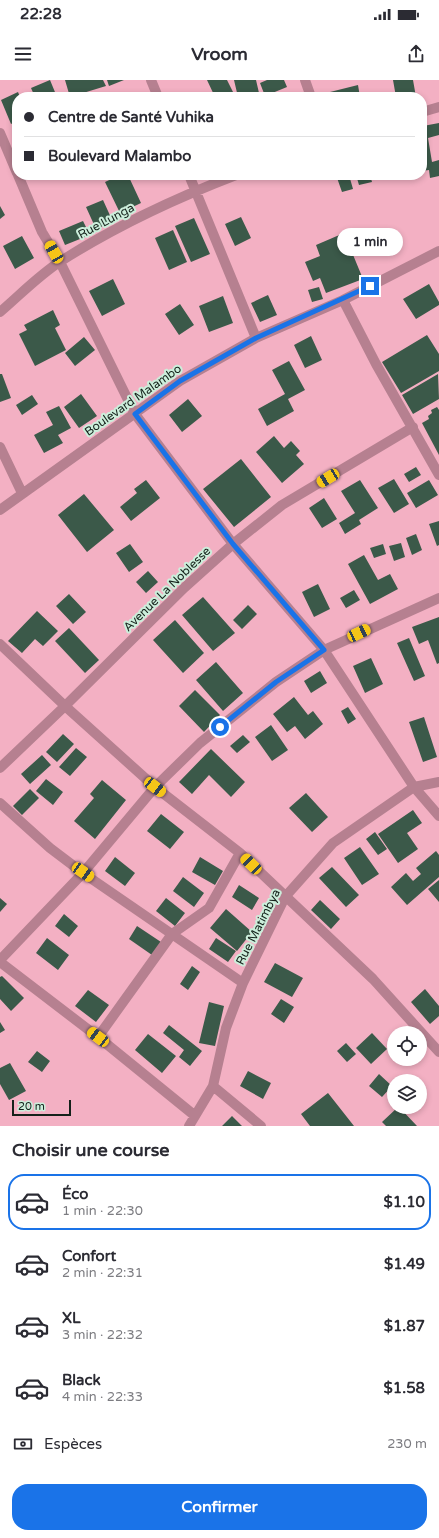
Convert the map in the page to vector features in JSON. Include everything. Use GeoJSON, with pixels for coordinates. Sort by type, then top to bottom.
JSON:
{"type":"FeatureCollection","features":[{"type":"Feature","properties":{"kind":"street"},"geometry":{"type":"LineString","coordinates":[[151,80],[156,92]]}},
{"type":"Feature","properties":{"kind":"street"},"geometry":{"type":"LineString","coordinates":[[305,80],[309,92]]}},
{"type":"Feature","properties":{"kind":"street"},"geometry":{"type":"LineString","coordinates":[[427,111],[439,107]]}},
{"type":"Feature","properties":{"kind":"street"},"geometry":{"type":"LineString","coordinates":[[0,134],[12,162]]}},
{"type":"Feature","properties":{"kind":"street"},"geometry":{"type":"LineString","coordinates":[[20,180],[42,232],[60,262],[135,414],[233,544],[324,650],[414,787],[439,816]]}},
{"type":"Feature","properties":{"kind":"street"},"geometry":{"type":"LineString","coordinates":[[191,180],[256,338]]}},
{"type":"Feature","properties":{"kind":"street","name":"Rue Lunga"},"geometry":{"type":"LineString","coordinates":[[0,312],[60,262],[118,228],[195,191],[223,180]]}},
{"type":"Feature","properties":{"kind":"street","name":"Boulevard Malambo"},"geometry":{"type":"LineString","coordinates":[[0,510],[180,381],[256,338],[343,300],[439,251]]}},
{"type":"Feature","properties":{"kind":"street"},"geometry":{"type":"LineString","coordinates":[[343,300],[376,364],[439,475]]}},
{"type":"Feature","properties":{"kind":"street","name":"Avenue La Noblesse"},"geometry":{"type":"LineString","coordinates":[[0,768],[184,588],[233,544],[282,505],[412,427]]}},
{"type":"Feature","properties":{"kind":"street"},"geometry":{"type":"LineString","coordinates":[[0,447],[22,493]]}},
{"type":"Feature","properties":{"kind":"street"},"geometry":{"type":"LineString","coordinates":[[194,1115],[98,1037],[0,961],[83,872],[155,787],[200,743],[276,682],[324,650],[439,598]]}},
{"type":"Feature","properties":{"kind":"street"},"geometry":{"type":"LineString","coordinates":[[0,644],[65,706],[155,787],[240,853],[373,979],[439,1052]]}},
{"type":"Feature","properties":{"kind":"street","name":"Rue Matimbya"},"geometry":{"type":"LineString","coordinates":[[189,1126],[194,1115],[213,1086],[226,1028],[244,983],[285,897],[333,843],[414,787],[439,782]]}},
{"type":"Feature","properties":{"kind":"street"},"geometry":{"type":"LineString","coordinates":[[0,804],[50,848],[244,983]]}},
{"type":"Feature","properties":{"kind":"street"},"geometry":{"type":"LineString","coordinates":[[98,1037],[172,934],[209,908],[240,853]]}},
{"type":"Feature","properties":{"kind":"street"},"geometry":{"type":"LineString","coordinates":[[213,1086],[261,1126]]}},
{"type":"Feature","properties":{"kind":"shaded area"},"geometry":{"type":"Polygon","coordinates":[[[0,80],[439,80],[439,1126],[0,1126],[0,80]]]}},
{"type":"Feature","properties":{"kind":"building"},"geometry":{"type":"Polygon","coordinates":[[[50,80],[55,92],[33,92],[31,88],[50,80]]]}},
{"type":"Feature","properties":{"kind":"building"},"geometry":{"type":"Polygon","coordinates":[[[65,80],[103,80],[106,86],[86,92],[69,92],[65,80]]]}},
{"type":"Feature","properties":{"kind":"building"},"geometry":{"type":"Polygon","coordinates":[[[107,80],[124,80],[109,86],[107,80]]]}},
{"type":"Feature","properties":{"kind":"building"},"geometry":{"type":"Polygon","coordinates":[[[207,80],[227,80],[233,92],[213,92],[207,80]]]}},
{"type":"Feature","properties":{"kind":"building"},"geometry":{"type":"Polygon","coordinates":[[[234,80],[256,80],[259,92],[237,92],[234,80]]]}},
{"type":"Feature","properties":{"kind":"building"},"geometry":{"type":"Polygon","coordinates":[[[267,80],[284,80],[287,87],[275,92],[263,92],[260,83],[267,80]]]}},
{"type":"Feature","properties":{"kind":"building"},"geometry":{"type":"Polygon","coordinates":[[[393,80],[413,80],[415,92],[395,92],[393,80]]]}},
{"type":"Feature","properties":{"kind":"building"},"geometry":{"type":"Polygon","coordinates":[[[358,85],[359,92],[330,92],[358,85]]]}},
{"type":"Feature","properties":{"kind":"building"},"geometry":{"type":"Polygon","coordinates":[[[12,95],[11,124],[1,100],[12,95]]]}},
{"type":"Feature","properties":{"kind":"building"},"geometry":{"type":"Polygon","coordinates":[[[439,123],[439,135],[428,138],[432,162],[439,160],[439,176],[430,178],[429,170],[427,170],[427,125],[439,123]]]}},
{"type":"Feature","properties":{"kind":"building"},"geometry":{"type":"Polygon","coordinates":[[[109,180],[130,180],[141,203],[120,213],[105,182],[109,180]]]}},
{"type":"Feature","properties":{"kind":"building"},"geometry":{"type":"Polygon","coordinates":[[[338,180],[350,180],[353,189],[342,192],[338,180]]]}},
{"type":"Feature","properties":{"kind":"building"},"geometry":{"type":"Polygon","coordinates":[[[358,180],[371,180],[372,182],[359,185],[358,180]]]}},
{"type":"Feature","properties":{"kind":"building"},"geometry":{"type":"Polygon","coordinates":[[[103,200],[113,222],[96,229],[86,207],[103,200]]]}},
{"type":"Feature","properties":{"kind":"building"},"geometry":{"type":"Polygon","coordinates":[[[0,206],[5,215],[0,219],[0,206]]]}},
{"type":"Feature","properties":{"kind":"building"},"geometry":{"type":"Polygon","coordinates":[[[241,217],[251,238],[235,246],[225,224],[241,217]]]}},
{"type":"Feature","properties":{"kind":"building"},"geometry":{"type":"Polygon","coordinates":[[[194,218],[210,254],[191,262],[175,226],[194,218]]]}},
{"type":"Feature","properties":{"kind":"building"},"geometry":{"type":"Polygon","coordinates":[[[83,221],[90,235],[65,245],[59,231],[83,221]]]}},
{"type":"Feature","properties":{"kind":"building"},"geometry":{"type":"Polygon","coordinates":[[[173,230],[187,262],[169,270],[155,238],[173,230]]]}},
{"type":"Feature","properties":{"kind":"building"},"geometry":{"type":"Polygon","coordinates":[[[344,233],[363,279],[326,293],[320,278],[313,281],[305,262],[320,256],[316,245],[344,233]]]}},
{"type":"Feature","properties":{"kind":"building"},"geometry":{"type":"Polygon","coordinates":[[[22,236],[34,258],[15,269],[3,246],[22,236]]]}},
{"type":"Feature","properties":{"kind":"building"},"geometry":{"type":"Polygon","coordinates":[[[113,279],[125,304],[102,316],[89,291],[113,279]]]}},
{"type":"Feature","properties":{"kind":"building"},"geometry":{"type":"Polygon","coordinates":[[[429,284],[439,302],[439,305],[416,319],[403,299],[429,284]]]}},
{"type":"Feature","properties":{"kind":"building"},"geometry":{"type":"Polygon","coordinates":[[[319,287],[323,299],[312,302],[308,290],[319,287]]]}},
{"type":"Feature","properties":{"kind":"building"},"geometry":{"type":"Polygon","coordinates":[[[268,295],[277,315],[260,322],[251,303],[268,295]]]}},
{"type":"Feature","properties":{"kind":"building"},"geometry":{"type":"Polygon","coordinates":[[[223,296],[233,323],[209,332],[199,306],[223,296]]]}},
{"type":"Feature","properties":{"kind":"building"},"geometry":{"type":"Polygon","coordinates":[[[180,304],[194,325],[179,335],[165,314],[180,304]]]}},
{"type":"Feature","properties":{"kind":"building"},"geometry":{"type":"Polygon","coordinates":[[[53,310],[60,325],[55,328],[66,350],[35,366],[19,334],[27,330],[24,325],[53,310]]]}},
{"type":"Feature","properties":{"kind":"building"},"geometry":{"type":"Polygon","coordinates":[[[427,335],[439,354],[439,371],[401,393],[382,362],[427,335]]]}},
{"type":"Feature","properties":{"kind":"building"},"geometry":{"type":"Polygon","coordinates":[[[311,336],[322,360],[305,368],[294,345],[311,336]]]}},
{"type":"Feature","properties":{"kind":"building"},"geometry":{"type":"Polygon","coordinates":[[[84,337],[95,350],[75,366],[65,353],[84,337]]]}},
{"type":"Feature","properties":{"kind":"building"},"geometry":{"type":"Polygon","coordinates":[[[289,361],[305,390],[288,399],[294,411],[267,426],[258,409],[285,394],[272,370],[289,361]]]}},
{"type":"Feature","properties":{"kind":"building"},"geometry":{"type":"Polygon","coordinates":[[[0,374],[2,374],[11,398],[0,402],[0,374]]]}},
{"type":"Feature","properties":{"kind":"building"},"geometry":{"type":"Polygon","coordinates":[[[438,374],[439,399],[413,414],[402,395],[438,374]]]}},
{"type":"Feature","properties":{"kind":"building"},"geometry":{"type":"Polygon","coordinates":[[[81,394],[97,416],[79,428],[64,407],[81,394]]]}},
{"type":"Feature","properties":{"kind":"building"},"geometry":{"type":"Polygon","coordinates":[[[32,395],[38,404],[22,415],[16,405],[32,395]]]}},
{"type":"Feature","properties":{"kind":"building"},"geometry":{"type":"Polygon","coordinates":[[[188,399],[202,416],[182,432],[169,415],[188,399]]]}},
{"type":"Feature","properties":{"kind":"building"},"geometry":{"type":"Polygon","coordinates":[[[59,406],[71,428],[58,435],[63,443],[44,453],[34,435],[53,425],[46,412],[59,406]]]}},
{"type":"Feature","properties":{"kind":"building"},"geometry":{"type":"Polygon","coordinates":[[[437,407],[439,410],[439,455],[422,423],[429,419],[428,416],[432,413],[431,410],[437,407]]]}},
{"type":"Feature","properties":{"kind":"building"},"geometry":{"type":"Polygon","coordinates":[[[274,436],[284,448],[291,441],[300,451],[296,455],[304,464],[282,483],[256,452],[274,436]]]}},
{"type":"Feature","properties":{"kind":"building"},"geometry":{"type":"Polygon","coordinates":[[[241,459],[271,497],[234,527],[203,489],[241,459]]]}},
{"type":"Feature","properties":{"kind":"building"},"geometry":{"type":"Polygon","coordinates":[[[416,467],[421,475],[409,482],[404,474],[416,467]]]}},
{"type":"Feature","properties":{"kind":"building"},"geometry":{"type":"Polygon","coordinates":[[[394,479],[409,504],[394,513],[378,488],[394,479]]]}},
{"type":"Feature","properties":{"kind":"building"},"geometry":{"type":"Polygon","coordinates":[[[146,480],[160,498],[131,521],[120,507],[137,493],[134,489],[146,480]]]}},
{"type":"Feature","properties":{"kind":"building"},"geometry":{"type":"Polygon","coordinates":[[[360,480],[378,508],[359,520],[361,524],[345,534],[339,523],[355,513],[341,491],[360,480]]]}},
{"type":"Feature","properties":{"kind":"building"},"geometry":{"type":"Polygon","coordinates":[[[429,480],[438,495],[416,508],[407,493],[429,480]]]}},
{"type":"Feature","properties":{"kind":"building"},"geometry":{"type":"Polygon","coordinates":[[[84,494],[114,530],[87,552],[58,515],[84,494]]]}},
{"type":"Feature","properties":{"kind":"building"},"geometry":{"type":"Polygon","coordinates":[[[324,498],[337,519],[322,528],[309,508],[324,498]]]}},
{"type":"Feature","properties":{"kind":"building"},"geometry":{"type":"Polygon","coordinates":[[[439,521],[439,545],[437,546],[429,524],[439,521]]]}},
{"type":"Feature","properties":{"kind":"building"},"geometry":{"type":"Polygon","coordinates":[[[416,534],[422,550],[412,555],[406,538],[416,534]]]}},
{"type":"Feature","properties":{"kind":"building"},"geometry":{"type":"Polygon","coordinates":[[[401,543],[405,557],[394,561],[389,546],[401,543]]]}},
{"type":"Feature","properties":{"kind":"building"},"geometry":{"type":"Polygon","coordinates":[[[130,544],[143,562],[129,572],[116,553],[130,544]]]}},
{"type":"Feature","properties":{"kind":"building"},"geometry":{"type":"Polygon","coordinates":[[[383,544],[386,554],[374,558],[370,548],[383,544]]]}},
{"type":"Feature","properties":{"kind":"building"},"geometry":{"type":"Polygon","coordinates":[[[364,555],[378,580],[390,574],[398,589],[370,604],[348,564],[364,555]]]}},
{"type":"Feature","properties":{"kind":"building"},"geometry":{"type":"Polygon","coordinates":[[[148,571],[158,582],[146,593],[136,582],[148,571]]]}},
{"type":"Feature","properties":{"kind":"building"},"geometry":{"type":"Polygon","coordinates":[[[318,584],[330,609],[314,617],[302,592],[318,584]]]}},
{"type":"Feature","properties":{"kind":"building"},"geometry":{"type":"Polygon","coordinates":[[[354,590],[360,600],[346,608],[340,598],[354,590]]]}},
{"type":"Feature","properties":{"kind":"building"},"geometry":{"type":"Polygon","coordinates":[[[69,594],[86,612],[73,624],[56,606],[69,594]]]}},
{"type":"Feature","properties":{"kind":"building"},"geometry":{"type":"Polygon","coordinates":[[[203,597],[235,633],[213,651],[182,615],[203,597]]]}},
{"type":"Feature","properties":{"kind":"building"},"geometry":{"type":"Polygon","coordinates":[[[248,605],[257,614],[242,629],[233,620],[248,605]]]}},
{"type":"Feature","properties":{"kind":"building"},"geometry":{"type":"Polygon","coordinates":[[[37,611],[58,631],[43,646],[35,639],[22,653],[8,641],[37,611]]]}},
{"type":"Feature","properties":{"kind":"building"},"geometry":{"type":"Polygon","coordinates":[[[439,617],[439,663],[437,664],[428,640],[419,644],[412,627],[439,617]]]}},
{"type":"Feature","properties":{"kind":"building"},"geometry":{"type":"Polygon","coordinates":[[[175,620],[204,653],[183,673],[153,640],[175,620]]]}},
{"type":"Feature","properties":{"kind":"building"},"geometry":{"type":"Polygon","coordinates":[[[69,628],[99,660],[85,673],[55,641],[69,628]]]}},
{"type":"Feature","properties":{"kind":"building"},"geometry":{"type":"Polygon","coordinates":[[[409,638],[425,676],[414,681],[397,643],[409,638]]]}},
{"type":"Feature","properties":{"kind":"building"},"geometry":{"type":"Polygon","coordinates":[[[371,658],[383,684],[365,693],[353,666],[371,658]]]}},
{"type":"Feature","properties":{"kind":"building"},"geometry":{"type":"Polygon","coordinates":[[[216,662],[243,693],[223,711],[196,680],[216,662]]]}},
{"type":"Feature","properties":{"kind":"building"},"geometry":{"type":"Polygon","coordinates":[[[320,671],[327,683],[311,693],[304,681],[320,671]]]}},
{"type":"Feature","properties":{"kind":"building"},"geometry":{"type":"Polygon","coordinates":[[[195,690],[220,715],[204,732],[179,706],[195,690]]]}},
{"type":"Feature","properties":{"kind":"building"},"geometry":{"type":"Polygon","coordinates":[[[294,697],[308,715],[313,711],[323,724],[305,739],[295,726],[287,732],[273,714],[294,697]]]}},
{"type":"Feature","properties":{"kind":"building"},"geometry":{"type":"Polygon","coordinates":[[[348,707],[356,719],[348,724],[341,711],[348,707]]]}},
{"type":"Feature","properties":{"kind":"building"},"geometry":{"type":"Polygon","coordinates":[[[424,717],[437,757],[423,762],[409,722],[424,717]]]}},
{"type":"Feature","properties":{"kind":"building"},"geometry":{"type":"Polygon","coordinates":[[[271,725],[288,750],[272,761],[255,737],[271,725]]]}},
{"type":"Feature","properties":{"kind":"building"},"geometry":{"type":"Polygon","coordinates":[[[63,734],[74,744],[57,762],[46,752],[63,734]]]}},
{"type":"Feature","properties":{"kind":"building"},"geometry":{"type":"Polygon","coordinates":[[[243,735],[250,742],[237,753],[230,746],[243,735]]]}},
{"type":"Feature","properties":{"kind":"building"},"geometry":{"type":"Polygon","coordinates":[[[76,748],[87,757],[70,776],[59,767],[76,748]]]}},
{"type":"Feature","properties":{"kind":"building"},"geometry":{"type":"Polygon","coordinates":[[[211,749],[245,782],[231,797],[209,775],[192,794],[179,782],[211,749]]]}},
{"type":"Feature","properties":{"kind":"building"},"geometry":{"type":"Polygon","coordinates":[[[42,755],[51,765],[30,784],[21,774],[42,755]]]}},
{"type":"Feature","properties":{"kind":"building"},"geometry":{"type":"Polygon","coordinates":[[[46,779],[63,792],[53,805],[36,791],[46,779]]]}},
{"type":"Feature","properties":{"kind":"building"},"geometry":{"type":"Polygon","coordinates":[[[102,780],[126,800],[95,839],[74,821],[94,798],[90,794],[102,780]]]}},
{"type":"Feature","properties":{"kind":"building"},"geometry":{"type":"Polygon","coordinates":[[[30,789],[39,798],[22,815],[13,806],[30,789]]]}},
{"type":"Feature","properties":{"kind":"building"},"geometry":{"type":"Polygon","coordinates":[[[306,793],[328,817],[312,832],[289,808],[306,793]]]}},
{"type":"Feature","properties":{"kind":"building"},"geometry":{"type":"Polygon","coordinates":[[[413,810],[422,823],[407,833],[418,849],[398,863],[378,834],[413,810]]]}},
{"type":"Feature","properties":{"kind":"building"},"geometry":{"type":"Polygon","coordinates":[[[161,814],[184,832],[170,849],[147,831],[161,814]]]}},
{"type":"Feature","properties":{"kind":"building"},"geometry":{"type":"Polygon","coordinates":[[[375,832],[387,849],[378,855],[366,839],[375,832]]]}},
{"type":"Feature","properties":{"kind":"building"},"geometry":{"type":"Polygon","coordinates":[[[360,847],[379,874],[362,885],[344,858],[360,847]]]}},
{"type":"Feature","properties":{"kind":"building"},"geometry":{"type":"Polygon","coordinates":[[[436,851],[439,855],[439,877],[407,905],[391,887],[406,873],[413,881],[421,874],[416,868],[436,851]]]}},
{"type":"Feature","properties":{"kind":"building"},"geometry":{"type":"Polygon","coordinates":[[[115,857],[135,873],[125,886],[105,871],[115,857]]]}},
{"type":"Feature","properties":{"kind":"building"},"geometry":{"type":"Polygon","coordinates":[[[200,857],[223,871],[215,885],[192,872],[200,857]]]}},
{"type":"Feature","properties":{"kind":"building"},"geometry":{"type":"Polygon","coordinates":[[[332,867],[359,895],[346,907],[319,878],[332,867]]]}},
{"type":"Feature","properties":{"kind":"building"},"geometry":{"type":"Polygon","coordinates":[[[183,877],[204,893],[194,907],[173,891],[183,877]]]}},
{"type":"Feature","properties":{"kind":"building"},"geometry":{"type":"Polygon","coordinates":[[[439,880],[439,902],[428,889],[439,880]]]}},
{"type":"Feature","properties":{"kind":"building"},"geometry":{"type":"Polygon","coordinates":[[[239,885],[259,898],[252,910],[232,897],[239,885]]]}},
{"type":"Feature","properties":{"kind":"building"},"geometry":{"type":"Polygon","coordinates":[[[0,898],[7,904],[0,912],[0,898]]]}},
{"type":"Feature","properties":{"kind":"building"},"geometry":{"type":"Polygon","coordinates":[[[166,898],[185,913],[175,926],[156,911],[166,898]]]}},
{"type":"Feature","properties":{"kind":"building"},"geometry":{"type":"Polygon","coordinates":[[[320,900],[340,919],[331,929],[311,910],[320,900]]]}},
{"type":"Feature","properties":{"kind":"building"},"geometry":{"type":"Polygon","coordinates":[[[226,909],[252,932],[237,951],[210,928],[226,909]]]}},
{"type":"Feature","properties":{"kind":"building"},"geometry":{"type":"Polygon","coordinates":[[[64,914],[78,926],[69,937],[55,926],[64,914]]]}},
{"type":"Feature","properties":{"kind":"building"},"geometry":{"type":"Polygon","coordinates":[[[137,926],[161,942],[152,955],[129,939],[137,926]]]}},
{"type":"Feature","properties":{"kind":"building"},"geometry":{"type":"Polygon","coordinates":[[[47,938],[69,955],[58,970],[36,953],[47,938]]]}},
{"type":"Feature","properties":{"kind":"building"},"geometry":{"type":"Polygon","coordinates":[[[216,938],[236,951],[228,962],[209,949],[216,938]]]}},
{"type":"Feature","properties":{"kind":"building"},"geometry":{"type":"Polygon","coordinates":[[[275,963],[303,978],[292,997],[264,982],[275,963]]]}},
{"type":"Feature","properties":{"kind":"building"},"geometry":{"type":"Polygon","coordinates":[[[192,966],[200,972],[188,990],[180,984],[192,966]]]}},
{"type":"Feature","properties":{"kind":"building"},"geometry":{"type":"Polygon","coordinates":[[[2,976],[24,998],[11,1011],[0,999],[0,977],[2,976]]]}},
{"type":"Feature","properties":{"kind":"building"},"geometry":{"type":"Polygon","coordinates":[[[425,989],[439,1006],[439,1016],[430,1024],[411,1002],[425,989]]]}},
{"type":"Feature","properties":{"kind":"building"},"geometry":{"type":"Polygon","coordinates":[[[88,990],[109,1005],[96,1022],[75,1006],[88,990]]]}},
{"type":"Feature","properties":{"kind":"building"},"geometry":{"type":"Polygon","coordinates":[[[281,999],[294,1007],[284,1023],[271,1014],[281,999]]]}},
{"type":"Feature","properties":{"kind":"building"},"geometry":{"type":"Polygon","coordinates":[[[209,1002],[224,1006],[215,1046],[199,1043],[209,1002]]]}},
{"type":"Feature","properties":{"kind":"building"},"geometry":{"type":"Polygon","coordinates":[[[0,1022],[5,1030],[0,1033],[0,1022]]]}},
{"type":"Feature","properties":{"kind":"building"},"geometry":{"type":"Polygon","coordinates":[[[169,1025],[202,1051],[190,1066],[179,1057],[184,1050],[163,1033],[169,1025]]]}},
{"type":"Feature","properties":{"kind":"building"},"geometry":{"type":"Polygon","coordinates":[[[372,1033],[387,1049],[371,1064],[356,1048],[372,1033]]]}},
{"type":"Feature","properties":{"kind":"building"},"geometry":{"type":"Polygon","coordinates":[[[148,1034],[176,1056],[162,1073],[135,1050],[148,1034]]]}},
{"type":"Feature","properties":{"kind":"building"},"geometry":{"type":"Polygon","coordinates":[[[346,1043],[356,1054],[347,1062],[337,1051],[346,1043]]]}},
{"type":"Feature","properties":{"kind":"building"},"geometry":{"type":"Polygon","coordinates":[[[37,1051],[50,1061],[42,1072],[28,1062],[37,1051]]]}},
{"type":"Feature","properties":{"kind":"building"},"geometry":{"type":"Polygon","coordinates":[[[10,1063],[26,1091],[9,1100],[0,1084],[0,1068],[10,1063]]]}},
{"type":"Feature","properties":{"kind":"building"},"geometry":{"type":"Polygon","coordinates":[[[248,1071],[271,1083],[263,1099],[240,1086],[248,1071]]]}},
{"type":"Feature","properties":{"kind":"building"},"geometry":{"type":"Polygon","coordinates":[[[379,1074],[387,1081],[387,1092],[382,1097],[369,1086],[379,1074]]]}},
{"type":"Feature","properties":{"kind":"building"},"geometry":{"type":"Polygon","coordinates":[[[328,1093],[354,1126],[310,1126],[301,1114],[328,1093]]]}},
{"type":"Feature","properties":{"kind":"building"},"geometry":{"type":"Polygon","coordinates":[[[391,1114],[406,1114],[417,1126],[386,1126],[382,1122],[391,1114]]]}},
{"type":"Feature","properties":{"kind":"building"},"geometry":{"type":"Polygon","coordinates":[[[232,1116],[242,1126],[222,1126],[232,1116]]]}},
{"type":"Feature","properties":{"kind":"route"},"geometry":{"type":"LineString","coordinates":[[220,727],[276,682],[324,650],[233,544],[135,414],[180,381],[256,338],[343,300],[370,286]]}}]}
